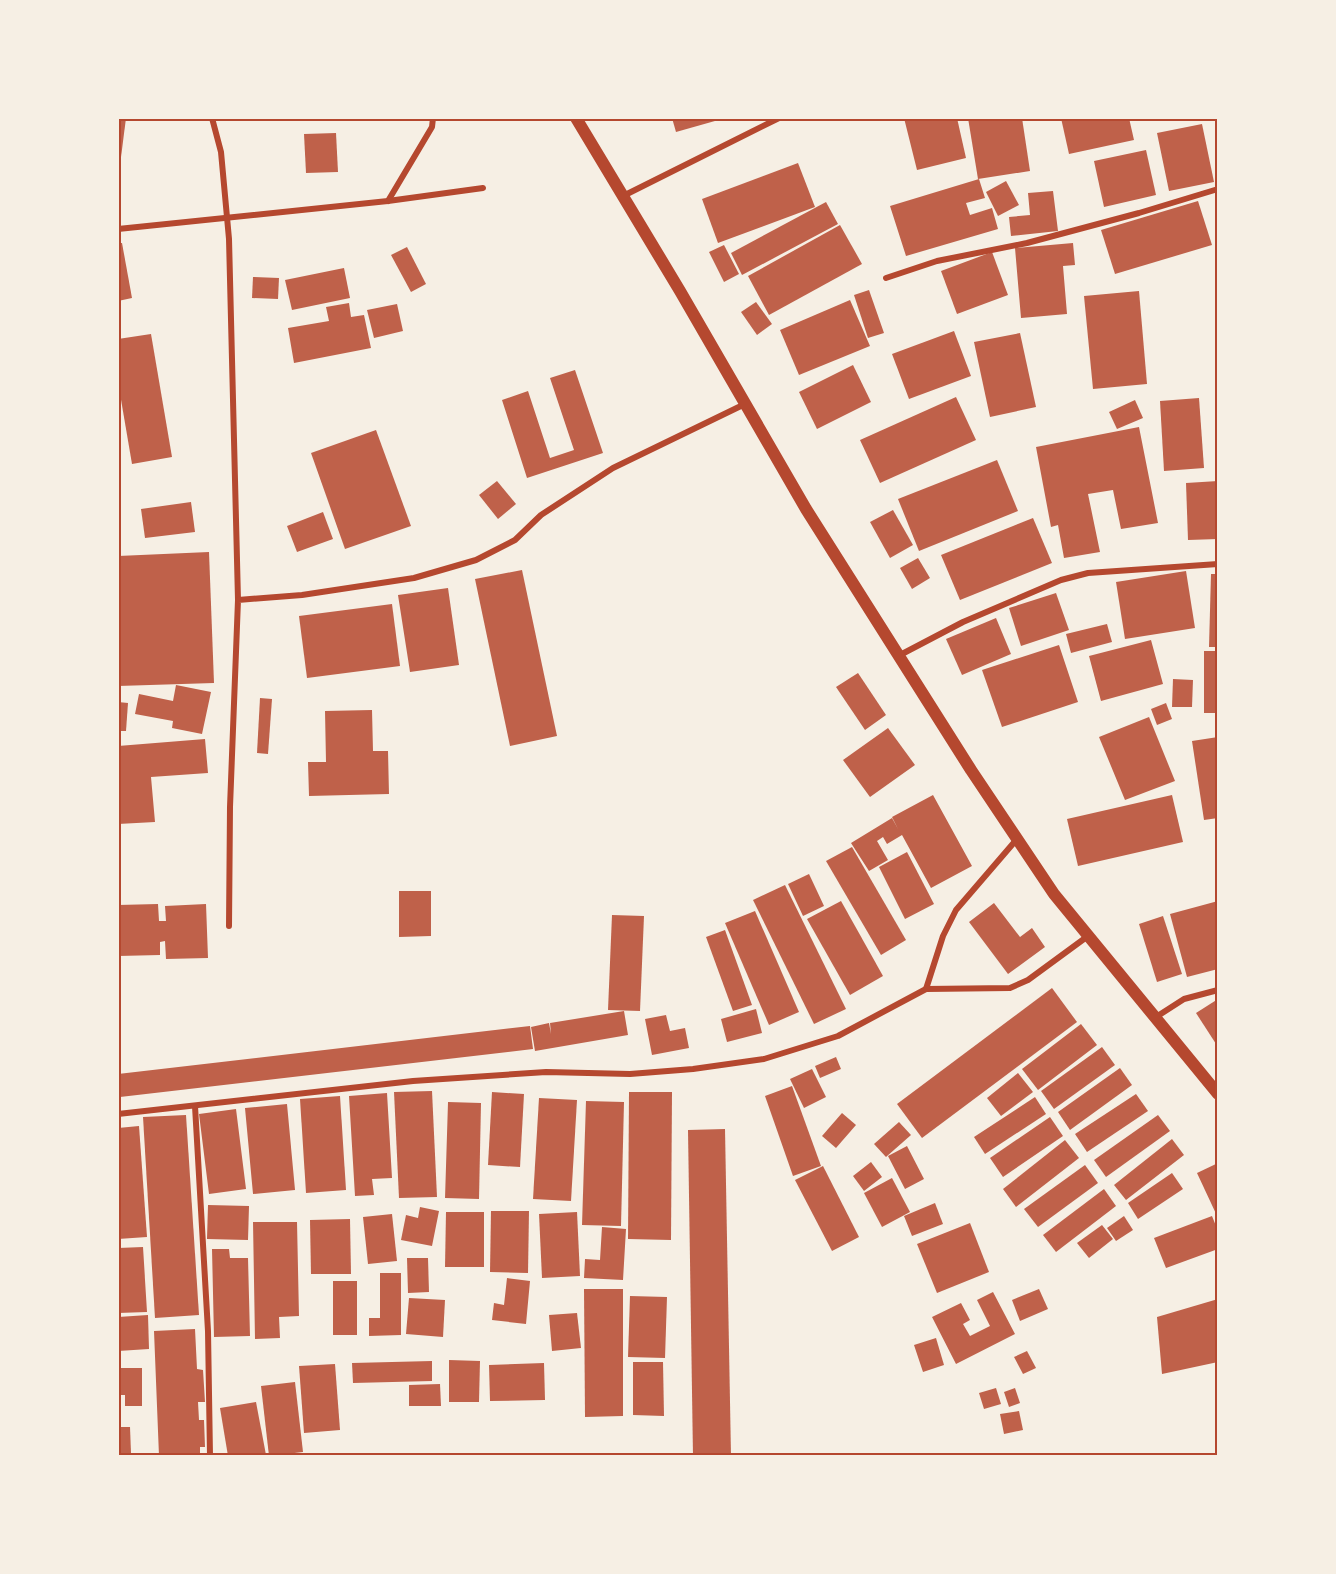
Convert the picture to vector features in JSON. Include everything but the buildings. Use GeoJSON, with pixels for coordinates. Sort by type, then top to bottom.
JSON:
{"type":"FeatureCollection","features":[{"type":"Feature","properties":{"kind":"main road"},"geometry":{"type":"LineString","coordinates":[[576,118],[680,291],[806,509],[971,770],[1053,894],[1218,1094]]}},
{"type":"Feature","properties":{"kind":"street"},"geometry":{"type":"LineString","coordinates":[[212,118],[220,152],[229,239],[238,600],[230,807],[229,926]]}},
{"type":"Feature","properties":{"kind":"street"},"geometry":{"type":"LineString","coordinates":[[388,201],[432,127],[433,118]]}},
{"type":"Feature","properties":{"kind":"street"},"geometry":{"type":"LineString","coordinates":[[623,196],[779,118]]}},
{"type":"Feature","properties":{"kind":"street"},"geometry":{"type":"LineString","coordinates":[[118,229],[388,201],[483,188]]}},
{"type":"Feature","properties":{"kind":"street"},"geometry":{"type":"LineString","coordinates":[[886,278],[937,261],[1027,243],[1218,189]]}},
{"type":"Feature","properties":{"kind":"street"},"geometry":{"type":"LineString","coordinates":[[238,600],[302,595],[405,580],[476,560],[515,540],[541,515],[613,468],[745,403]]}},
{"type":"Feature","properties":{"kind":"street"},"geometry":{"type":"LineString","coordinates":[[900,656],[963,622],[1061,580],[1088,573],[1218,564]]}},
{"type":"Feature","properties":{"kind":"street"},"geometry":{"type":"LineString","coordinates":[[927,989],[943,936],[956,910],[1017,839]]}},
{"type":"Feature","properties":{"kind":"street"},"geometry":{"type":"LineString","coordinates":[[118,1114],[414,1081],[546,1071],[630,1074],[693,1069],[764,1059],[838,1036],[927,989],[1010,988],[1028,980],[1088,936]]}},
{"type":"Feature","properties":{"kind":"street"},"geometry":{"type":"LineString","coordinates":[[1154,1018],[1184,999],[1218,990]]}},
{"type":"Feature","properties":{"kind":"street"},"geometry":{"type":"LineString","coordinates":[[195,1106],[208,1331],[210,1455]]}}]}
